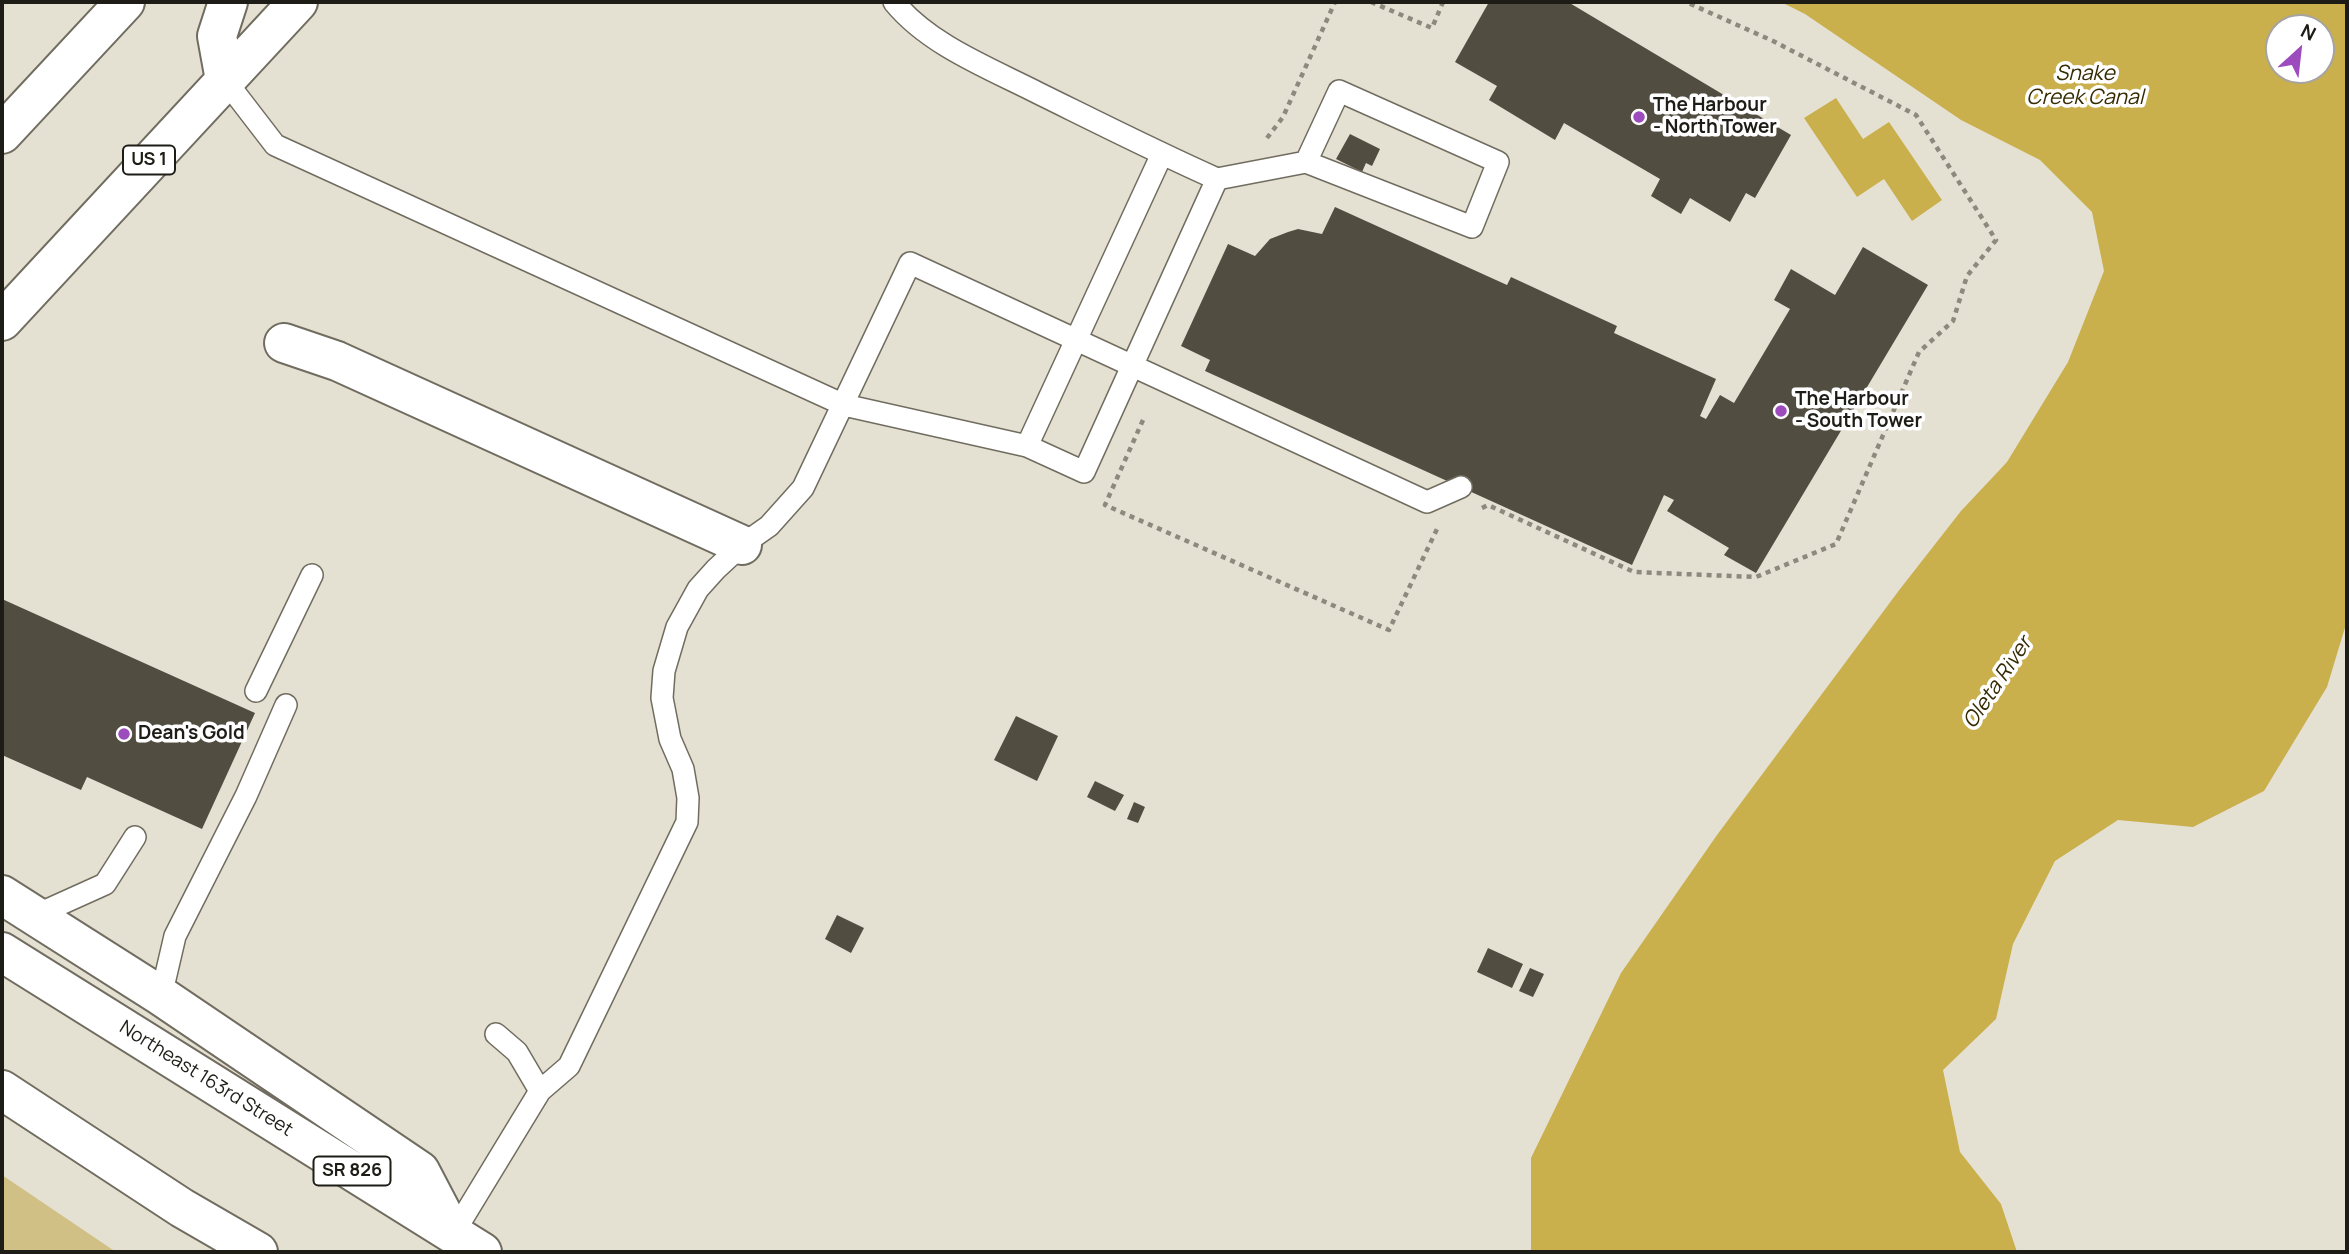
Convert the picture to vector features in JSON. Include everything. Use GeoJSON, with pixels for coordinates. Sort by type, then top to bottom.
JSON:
{"type":"FeatureCollection","features":[{"type":"Feature","properties":{"kind":"main road"},"geometry":{"type":"LineString","coordinates":[[2,134],[125,2]]}},
{"type":"Feature","properties":{"kind":"main road"},"geometry":{"type":"LineString","coordinates":[[225,80],[218,36],[228,2]]}},
{"type":"Feature","properties":{"kind":"main road","name":"US 1"},"geometry":{"type":"LineString","coordinates":[[2,321],[298,2]]}},
{"type":"Feature","properties":{"kind":"main road"},"geometry":{"type":"LineString","coordinates":[[284,342],[337,361],[742,545]]}},
{"type":"Feature","properties":{"kind":"main road"},"geometry":{"type":"LineString","coordinates":[[2,895],[161,996],[420,1171],[467,1243]]}},
{"type":"Feature","properties":{"kind":"main road","name":"Northeast 163rd Street"},"geometry":{"type":"LineString","coordinates":[[2,952],[467,1243]]}},
{"type":"Feature","properties":{"kind":"main road"},"geometry":{"type":"LineString","coordinates":[[2,1090],[182,1208],[258,1252]]}},
{"type":"Feature","properties":{"kind":"lane"},"geometry":{"type":"LineString","coordinates":[[894,2],[902,12],[959,53],[1217,179],[1306,162],[1472,227],[1498,162],[1339,91],[1306,162]]}},
{"type":"Feature","properties":{"kind":"lane"},"geometry":{"type":"LineString","coordinates":[[225,80],[275,145],[844,405],[1027,446],[1084,472],[1217,179]]}},
{"type":"Feature","properties":{"kind":"lane"},"geometry":{"type":"LineString","coordinates":[[1027,446],[1162,154]]}},
{"type":"Feature","properties":{"kind":"lane"},"geometry":{"type":"LineString","coordinates":[[467,1243],[540,1091],[569,1066],[687,822],[688,797],[683,769],[670,739],[662,698],[664,670],[677,627],[698,589],[742,545],[769,526],[803,488],[910,263],[1427,502],[1461,487]]}},
{"type":"Feature","properties":{"kind":"lane"},"geometry":{"type":"LineString","coordinates":[[256,691],[312,575]]}},
{"type":"Feature","properties":{"kind":"lane"},"geometry":{"type":"LineString","coordinates":[[161,996],[170,949],[200,893],[286,705]]}},
{"type":"Feature","properties":{"kind":"lane"},"geometry":{"type":"LineString","coordinates":[[34,916],[105,884],[135,837]]}},
{"type":"Feature","properties":{"kind":"lane"},"geometry":{"type":"LineString","coordinates":[[496,1034],[517,1052],[540,1091]]}},
{"type":"Feature","properties":{"kind":"path"},"geometry":{"type":"LineString","coordinates":[[1264,141],[1283,117],[1335,2]]}},
{"type":"Feature","properties":{"kind":"path"},"geometry":{"type":"LineString","coordinates":[[1371,2],[1432,28],[1443,2]]}},
{"type":"Feature","properties":{"kind":"path"},"geometry":{"type":"LineString","coordinates":[[1478,510],[1488,505],[1634,572],[1756,577],[1836,544],[1919,352],[1953,321],[1967,276],[1996,240],[1916,115],[1773,41],[1686,2]]}},
{"type":"Feature","properties":{"kind":"path"},"geometry":{"type":"LineString","coordinates":[[1147,411],[1105,505],[1388,630],[1435,530],[1446,525]]}},
{"type":"Feature","properties":{"kind":"shaded area"},"geometry":{"type":"Polygon","coordinates":[[[2,1175],[116,1252],[2,1252],[2,1175]]]}},
{"type":"Feature","properties":{"kind":"water"},"geometry":{"type":"Polygon","coordinates":[[[1781,2],[2347,2],[2347,621],[2327,687],[2264,791],[2193,827],[2118,820],[2055,861],[2013,944],[1996,1019],[1943,1070],[1960,1152],[2001,1204],[2017,1252],[1531,1252],[1531,1158],[1621,973],[1717,835],[1900,589],[1961,511],[2007,462],[2068,362],[2104,271],[2092,212],[2040,160],[1961,120],[1805,14],[1781,2]]]}},
{"type":"Feature","properties":{"kind":"water"},"geometry":{"type":"Polygon","coordinates":[[[1836,98],[1863,139],[1889,122],[1942,200],[1912,221],[1884,179],[1857,197],[1804,118],[1836,98]]]}},
{"type":"Feature","properties":{"kind":"building","name":"The Harbour - North Tower"},"geometry":{"type":"Polygon","coordinates":[[[1489,2],[1568,2],[1791,135],[1755,198],[1746,193],[1730,222],[1690,198],[1681,214],[1651,196],[1660,179],[1564,123],[1555,140],[1489,100],[1497,86],[1455,62],[1489,2]]]}},
{"type":"Feature","properties":{"kind":"building"},"geometry":{"type":"Polygon","coordinates":[[[1350,134],[1380,149],[1372,166],[1366,163],[1362,172],[1336,159],[1350,134]]]}},
{"type":"Feature","properties":{"kind":"building"},"geometry":{"type":"Polygon","coordinates":[[[1335,207],[1507,285],[1511,277],[1617,326],[1614,333],[1716,379],[1700,416],[1706,419],[1720,395],[1734,403],[1790,309],[1774,300],[1791,269],[1835,295],[1863,247],[1928,285],[1756,573],[1724,555],[1729,548],[1667,511],[1674,500],[1664,495],[1632,565],[1205,371],[1210,360],[1181,346],[1228,244],[1255,256],[1270,239],[1288,232],[1298,229],[1322,234],[1335,207]]]}},
{"type":"Feature","properties":{"kind":"building","name":"Dean's Gold"},"geometry":{"type":"Polygon","coordinates":[[[2,599],[255,713],[202,829],[87,777],[81,790],[2,755],[2,599]]]}},
{"type":"Feature","properties":{"kind":"building"},"geometry":{"type":"Polygon","coordinates":[[[1016,716],[1058,736],[1037,781],[994,760],[1016,716]]]}},
{"type":"Feature","properties":{"kind":"building"},"geometry":{"type":"Polygon","coordinates":[[[1095,781],[1124,795],[1115,811],[1087,797],[1095,781]]]}},
{"type":"Feature","properties":{"kind":"building"},"geometry":{"type":"Polygon","coordinates":[[[1134,802],[1145,807],[1138,823],[1127,819],[1134,802]]]}},
{"type":"Feature","properties":{"kind":"building"},"geometry":{"type":"Polygon","coordinates":[[[837,915],[864,928],[851,953],[825,939],[837,915]]]}},
{"type":"Feature","properties":{"kind":"building"},"geometry":{"type":"Polygon","coordinates":[[[1488,948],[1523,964],[1512,988],[1477,972],[1488,948]]]}},
{"type":"Feature","properties":{"kind":"building"},"geometry":{"type":"Polygon","coordinates":[[[1530,968],[1544,974],[1533,997],[1519,991],[1530,968]]]}},
{"type":"Feature","properties":{"kind":"place","name":"The Harbour - North Tower"},"geometry":{"type":"Point","coordinates":[1639,117]}},
{"type":"Feature","properties":{"kind":"place","name":"The Harbour - South Tower"},"geometry":{"type":"Point","coordinates":[1781,411]}},
{"type":"Feature","properties":{"kind":"place","name":"Dean's Gold"},"geometry":{"type":"Point","coordinates":[124,734]}},
{"type":"Feature","properties":{"kind":"water label","name":"Snake Creek Canal"},"geometry":{"type":"Point","coordinates":[2085,86]}},
{"type":"Feature","properties":{"kind":"water label","name":"Oleta River"},"geometry":{"type":"Point","coordinates":[1998,683]}}]}
